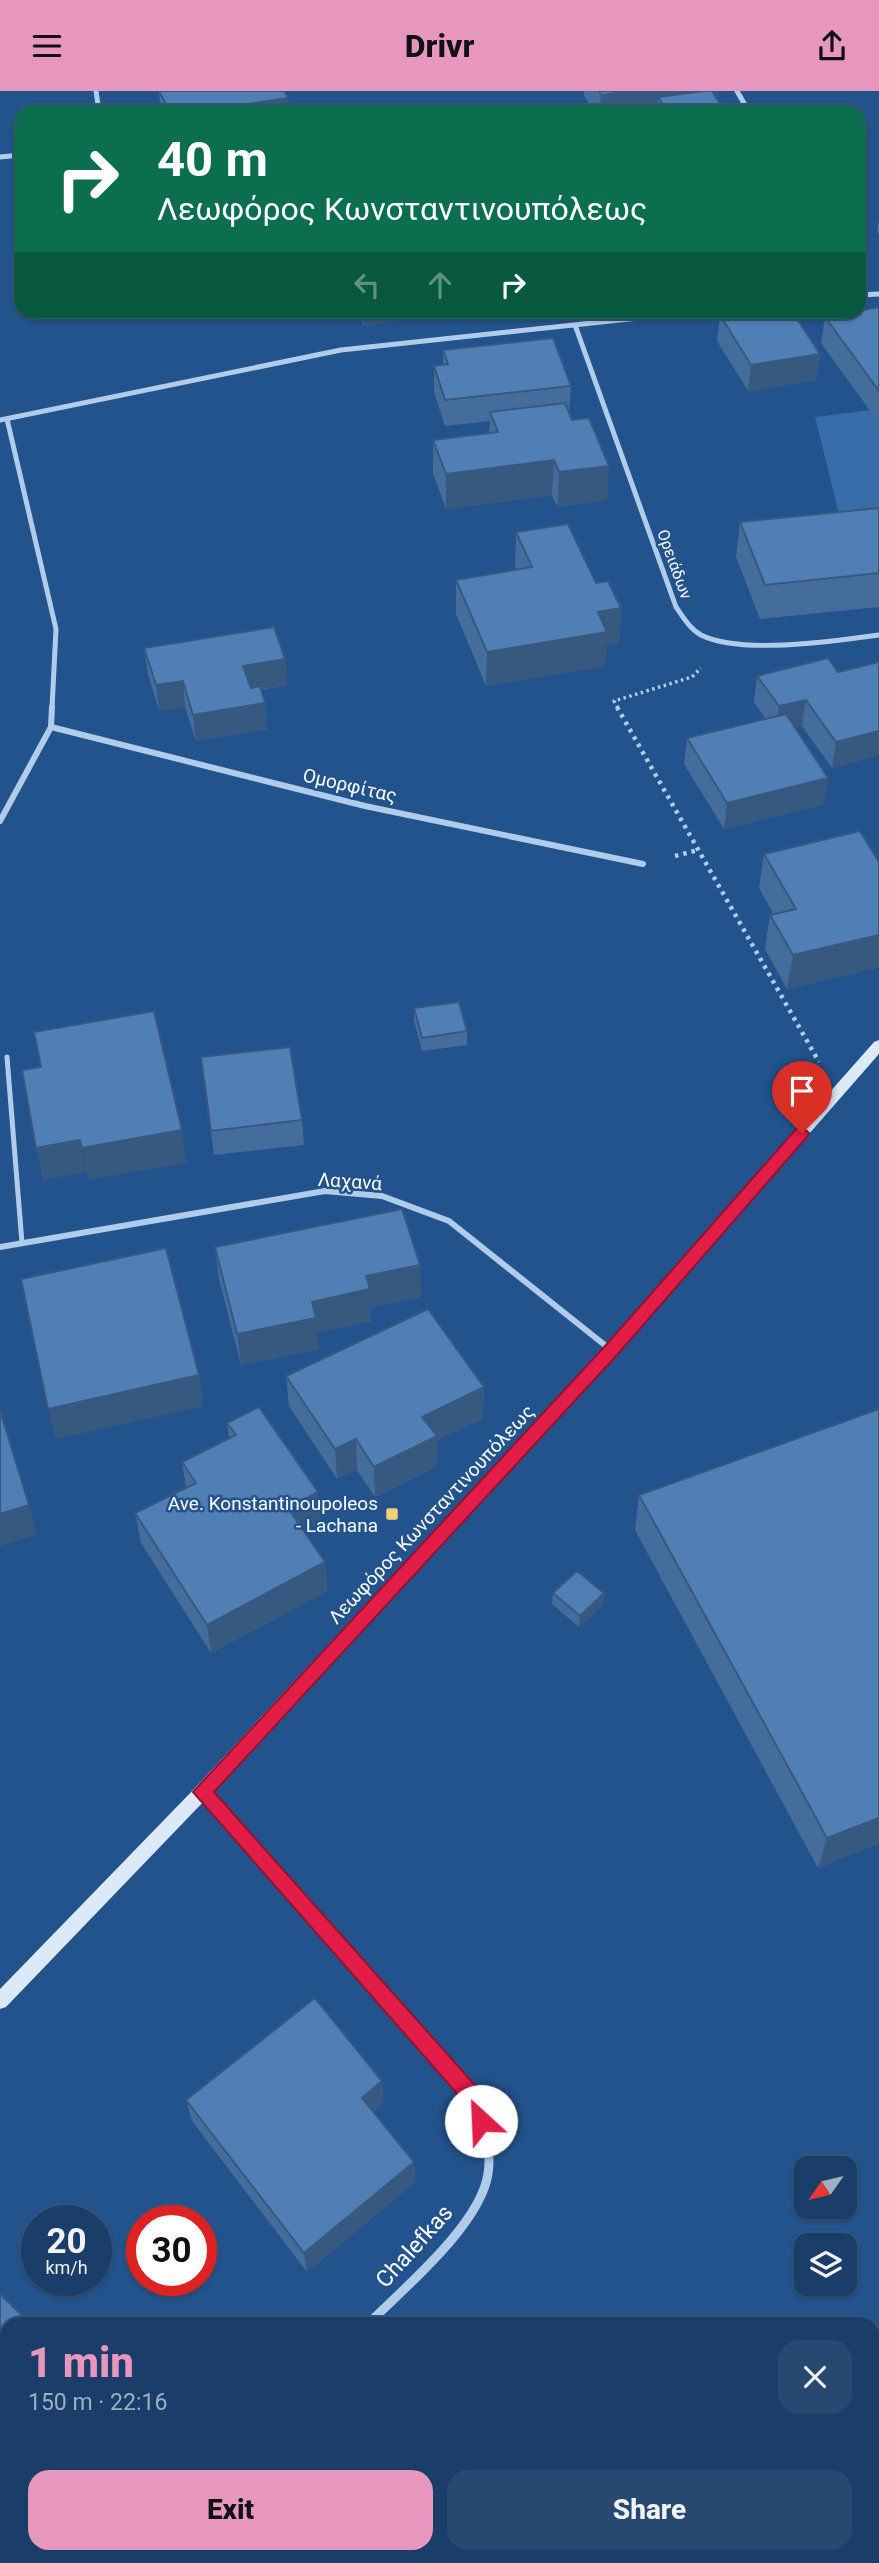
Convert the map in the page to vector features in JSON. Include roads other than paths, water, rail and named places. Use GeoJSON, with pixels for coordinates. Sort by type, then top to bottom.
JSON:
{"type":"FeatureCollection","features":[{"type":"Feature","properties":{"kind":"street"},"geometry":{"type":"LineString","coordinates":[[0,821],[51,727],[55,629],[3,419],[341,350],[630,319]]}},
{"type":"Feature","properties":{"kind":"street","name":"Ορειάδων"},"geometry":{"type":"LineString","coordinates":[[575,325],[676,607],[689,626],[702,635],[729,643],[750,645],[879,635]]}},
{"type":"Feature","properties":{"kind":"street","name":"Ομορφίτας"},"geometry":{"type":"LineString","coordinates":[[51,727],[365,806],[643,865]]}},
{"type":"Feature","properties":{"kind":"street","name":"Λεωφόρος Κωνσταντινουπόλεως"},"geometry":{"type":"LineString","coordinates":[[0,2001],[202,1792],[611,1350],[879,1045]]}},
{"type":"Feature","properties":{"kind":"street","name":"Λαχανά"},"geometry":{"type":"LineString","coordinates":[[0,1247],[325,1191],[382,1196],[449,1221],[611,1350]]}},
{"type":"Feature","properties":{"kind":"street","name":"Chalefkas"},"geometry":{"type":"LineString","coordinates":[[202,1792],[475,2100],[488,2143],[486,2183],[466,2223],[375,2317]]}},
{"type":"Feature","properties":{"kind":"lane"},"geometry":{"type":"LineString","coordinates":[[7,1057],[22,1243]]}},
{"type":"Feature","properties":{"kind":"place","name":"Ave. Konstantinoupoleos - Lachana"},"geometry":{"type":"Point","coordinates":[392,1514]}}]}
